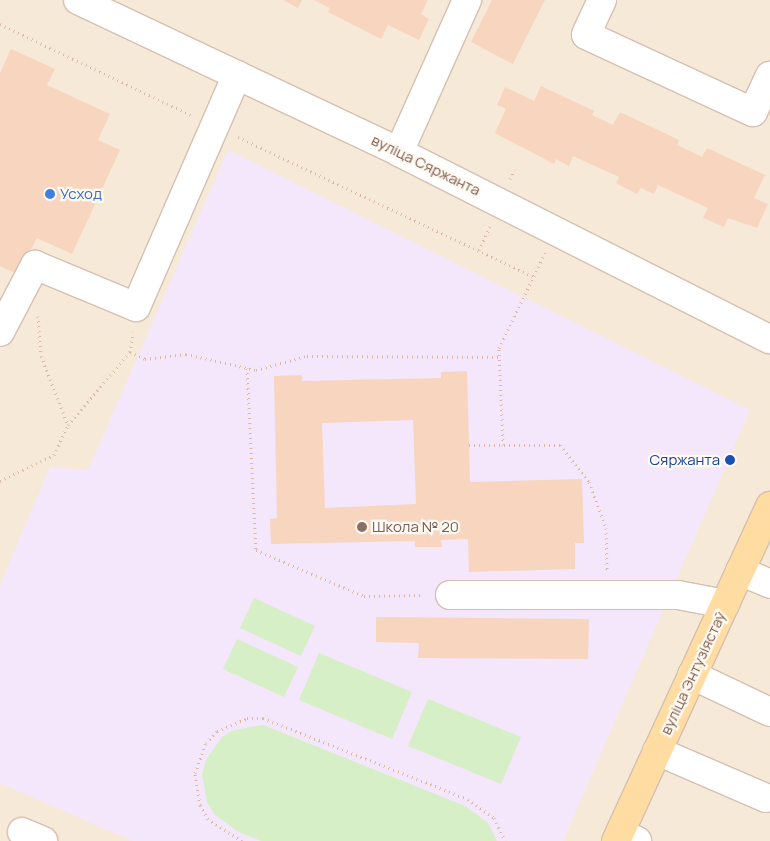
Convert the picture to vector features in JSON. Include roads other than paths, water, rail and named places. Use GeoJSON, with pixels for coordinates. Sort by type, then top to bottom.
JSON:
{"type":"FeatureCollection","features":[{"type":"Feature","properties":{"kind":"main road","name":"вуліца Энтузіястаў"},"geometry":{"type":"LineString","coordinates":[[625,838],[657,751],[740,571],[767,521]]}},
{"type":"Feature","properties":{"kind":"street","name":"вуліца Сяржанта"},"geometry":{"type":"LineString","coordinates":[[78,0],[399,152],[770,339]]}},
{"type":"Feature","properties":{"kind":"street"},"geometry":{"type":"LineString","coordinates":[[399,152],[467,0]]}},
{"type":"Feature","properties":{"kind":"street"},"geometry":{"type":"LineString","coordinates":[[602,0],[586,36],[744,108],[753,112],[770,76]]}},
{"type":"Feature","properties":{"kind":"street"},"geometry":{"type":"LineString","coordinates":[[0,332],[35,264],[136,307],[237,75]]}},
{"type":"Feature","properties":{"kind":"street"},"geometry":{"type":"LineString","coordinates":[[740,571],[770,584]]}},
{"type":"Feature","properties":{"kind":"street"},"geometry":{"type":"LineString","coordinates":[[450,595],[678,595],[725,604]]}},
{"type":"Feature","properties":{"kind":"street"},"geometry":{"type":"LineString","coordinates":[[692,674],[770,712]]}},
{"type":"Feature","properties":{"kind":"street"},"geometry":{"type":"LineString","coordinates":[[657,751],[766,798]]}},
{"type":"Feature","properties":{"kind":"place","name":"Усход"},"geometry":{"type":"Point","coordinates":[50,194]}},
{"type":"Feature","properties":{"kind":"place","name":"Сяржанта"},"geometry":{"type":"Point","coordinates":[730,460]}},
{"type":"Feature","properties":{"kind":"place","name":"Школа № 20"},"geometry":{"type":"Point","coordinates":[362,527]}}]}
